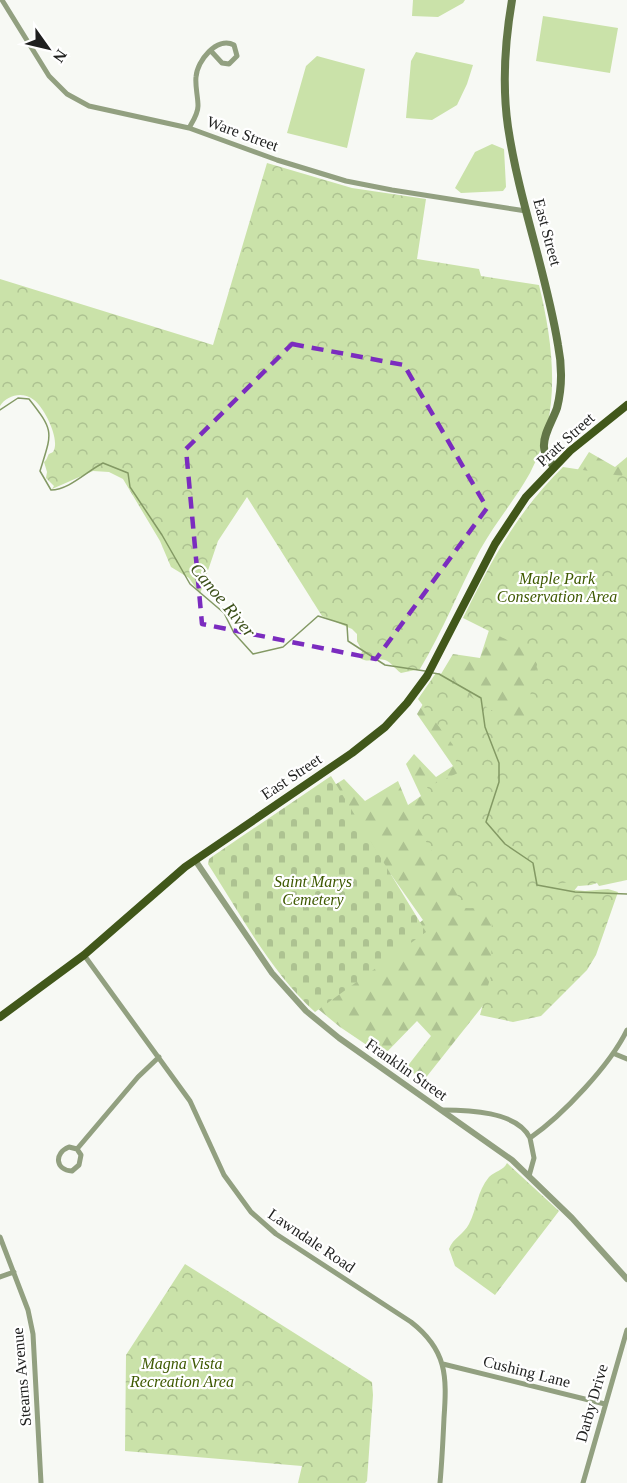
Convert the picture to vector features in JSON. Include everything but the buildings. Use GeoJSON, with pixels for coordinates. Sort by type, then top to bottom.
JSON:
{"type":"FeatureCollection","features":[{"type":"Feature","properties":{"kind":"main road","name":"East Street"},"geometry":{"type":"LineString","coordinates":[[512,0],[506,45],[507,108],[511,143],[545,281],[560,355],[561,377],[556,408],[544,444],[546,456],[554,467]]}},
{"type":"Feature","properties":{"kind":"main road","name":"Pratt Street"},"geometry":{"type":"LineString","coordinates":[[526,497],[570,451],[627,405]]}},
{"type":"Feature","properties":{"kind":"main road","name":"East Street"},"geometry":{"type":"LineString","coordinates":[[0,1017],[84,955],[160,887],[195,860],[367,742],[399,711],[427,676],[495,544],[526,497]]}},
{"type":"Feature","properties":{"kind":"street","name":"Ware Street"},"geometry":{"type":"LineString","coordinates":[[2,0],[49,76],[67,94],[98,110],[189,128],[271,158],[346,181],[526,211]]}},
{"type":"Feature","properties":{"kind":"street"},"geometry":{"type":"LineString","coordinates":[[189,128],[198,105],[195,76],[198,65],[210,51],[219,44],[228,42],[234,45],[237,56],[229,64],[222,63],[210,51]]}},
{"type":"Feature","properties":{"kind":"street","name":"Franklin Street"},"geometry":{"type":"LineString","coordinates":[[195,860],[272,973],[294,999],[328,1029],[497,1148],[572,1218],[627,1279]]}},
{"type":"Feature","properties":{"kind":"street","name":"Lawndale Road"},"geometry":{"type":"LineString","coordinates":[[84,955],[190,1101],[224,1175],[251,1212],[276,1234],[423,1331],[437,1350],[446,1377],[440,1483]]}},
{"type":"Feature","properties":{"kind":"street"},"geometry":{"type":"LineString","coordinates":[[530,1137],[545,1127],[615,1054],[627,1030]]}},
{"type":"Feature","properties":{"kind":"street"},"geometry":{"type":"LineString","coordinates":[[615,1054],[627,1059]]}},
{"type":"Feature","properties":{"kind":"street"},"geometry":{"type":"LineString","coordinates":[[77,1149],[138,1077],[159,1058]]}},
{"type":"Feature","properties":{"kind":"street"},"geometry":{"type":"LineString","coordinates":[[442,1110],[477,1111],[507,1119],[523,1128],[530,1137],[534,1158],[529,1176]]}},
{"type":"Feature","properties":{"kind":"street"},"geometry":{"type":"LineString","coordinates":[[69,1147],[77,1149],[81,1155],[79,1165],[72,1171],[65,1170],[58,1159],[62,1151],[69,1147]]}},
{"type":"Feature","properties":{"kind":"street","name":"Stearns Avenue"},"geometry":{"type":"LineString","coordinates":[[0,1238],[28,1310],[33,1334],[40,1483]]}},
{"type":"Feature","properties":{"kind":"street"},"geometry":{"type":"LineString","coordinates":[[0,1277],[14,1272]]}},
{"type":"Feature","properties":{"kind":"street","name":"Darby Drive"},"geometry":{"type":"LineString","coordinates":[[583,1483],[627,1330]]}},
{"type":"Feature","properties":{"kind":"street","name":"Cushing Lane"},"geometry":{"type":"LineString","coordinates":[[443,1364],[605,1404]]}},
{"type":"Feature","properties":{"kind":"highlighted area"},"geometry":{"type":"Polygon","coordinates":[[[292,344],[404,365],[487,508],[376,659],[202,624],[186,449],[292,344]]]}},
{"type":"Feature","properties":{"kind":"green space"},"geometry":{"type":"Polygon","coordinates":[[[413,0],[465,0],[438,17],[412,16],[413,0]]]}},
{"type":"Feature","properties":{"kind":"green space"},"geometry":{"type":"Polygon","coordinates":[[[543,16],[618,28],[610,73],[536,61],[543,16]]]}},
{"type":"Feature","properties":{"kind":"green space"},"geometry":{"type":"Polygon","coordinates":[[[416,52],[473,65],[457,105],[432,120],[406,118],[411,61],[416,52]]]}},
{"type":"Feature","properties":{"kind":"green space"},"geometry":{"type":"Polygon","coordinates":[[[317,56],[365,69],[347,148],[287,133],[306,66],[317,56]]]}},
{"type":"Feature","properties":{"kind":"green space"},"geometry":{"type":"Polygon","coordinates":[[[492,144],[504,149],[506,187],[503,191],[461,193],[455,188],[475,152],[492,144]]]}},
{"type":"Feature","properties":{"kind":"green space"},"geometry":{"type":"Polygon","coordinates":[[[267,163],[352,188],[426,199],[417,259],[479,269],[481,276],[539,285],[548,332],[552,380],[551,404],[540,451],[524,483],[480,550],[420,669],[401,673],[385,660],[360,658],[362,651],[357,641],[357,634],[352,629],[322,616],[247,497],[218,541],[200,594],[189,578],[171,567],[160,541],[123,479],[109,472],[93,471],[52,489],[54,486],[46,478],[44,462],[53,452],[55,440],[42,409],[30,397],[20,395],[7,399],[0,406],[0,279],[213,345],[267,163]]]}},
{"type":"Feature","properties":{"kind":"green space"},"geometry":{"type":"Polygon","coordinates":[[[589,452],[615,467],[627,457],[627,484],[575,474],[589,452]]]}},
{"type":"Feature","properties":{"kind":"green space","name":"Maple Park Conservation Area"},"geometry":{"type":"Polygon","coordinates":[[[563,467],[622,476],[623,473],[627,473],[627,880],[599,886],[597,883],[579,886],[569,882],[557,884],[549,881],[543,887],[585,891],[608,889],[618,892],[596,955],[587,970],[541,1016],[513,1022],[480,1015],[491,975],[492,909],[465,908],[410,814],[434,800],[427,787],[458,773],[453,745],[418,699],[436,673],[442,674],[452,679],[479,703],[523,727],[539,656],[463,618],[506,538],[532,502],[563,467]]]}},
{"type":"Feature","properties":{"kind":"green space"},"geometry":{"type":"Polygon","coordinates":[[[492,621],[549,643],[627,824],[424,1080],[406,1068],[431,1036],[417,1021],[383,1056],[340,1027],[312,1004],[423,920],[330,788],[344,779],[365,801],[398,781],[408,805],[421,796],[406,764],[414,754],[436,777],[453,766],[417,714],[453,654],[480,658],[492,621]]]}},
{"type":"Feature","properties":{"kind":"green space","name":"Saint Marys Cemetery"},"geometry":{"type":"Polygon","coordinates":[[[331,776],[426,932],[315,1012],[270,961],[208,864],[209,859],[213,856],[331,776]]]}},
{"type":"Feature","properties":{"kind":"green space"},"geometry":{"type":"Polygon","coordinates":[[[507,1163],[559,1211],[495,1295],[455,1266],[449,1249],[469,1224],[485,1182],[507,1163]]]}},
{"type":"Feature","properties":{"kind":"green space","name":"Magna Vista Recreation Area"},"geometry":{"type":"Polygon","coordinates":[[[185,1264],[372,1382],[373,1395],[367,1481],[365,1483],[298,1483],[302,1466],[125,1451],[126,1355],[185,1264]]]}},
{"type":"Feature","properties":{"kind":"waterway","name":"Canoe River"},"geometry":{"type":"LineString","coordinates":[[0,410],[18,398],[29,399],[43,419],[47,426],[49,440],[40,471],[51,490],[71,484],[103,463],[128,473],[130,487],[162,535],[190,584],[224,613],[234,633],[253,654],[283,647],[318,616],[347,625],[348,641],[385,665],[425,671]]}},
{"type":"Feature","properties":{"kind":"waterway","name":"Canoe River"},"geometry":{"type":"LineString","coordinates":[[433,673],[439,674],[481,698],[485,727],[499,763],[499,782],[486,822],[505,844],[533,863],[537,885],[575,892],[627,894]]}}]}
